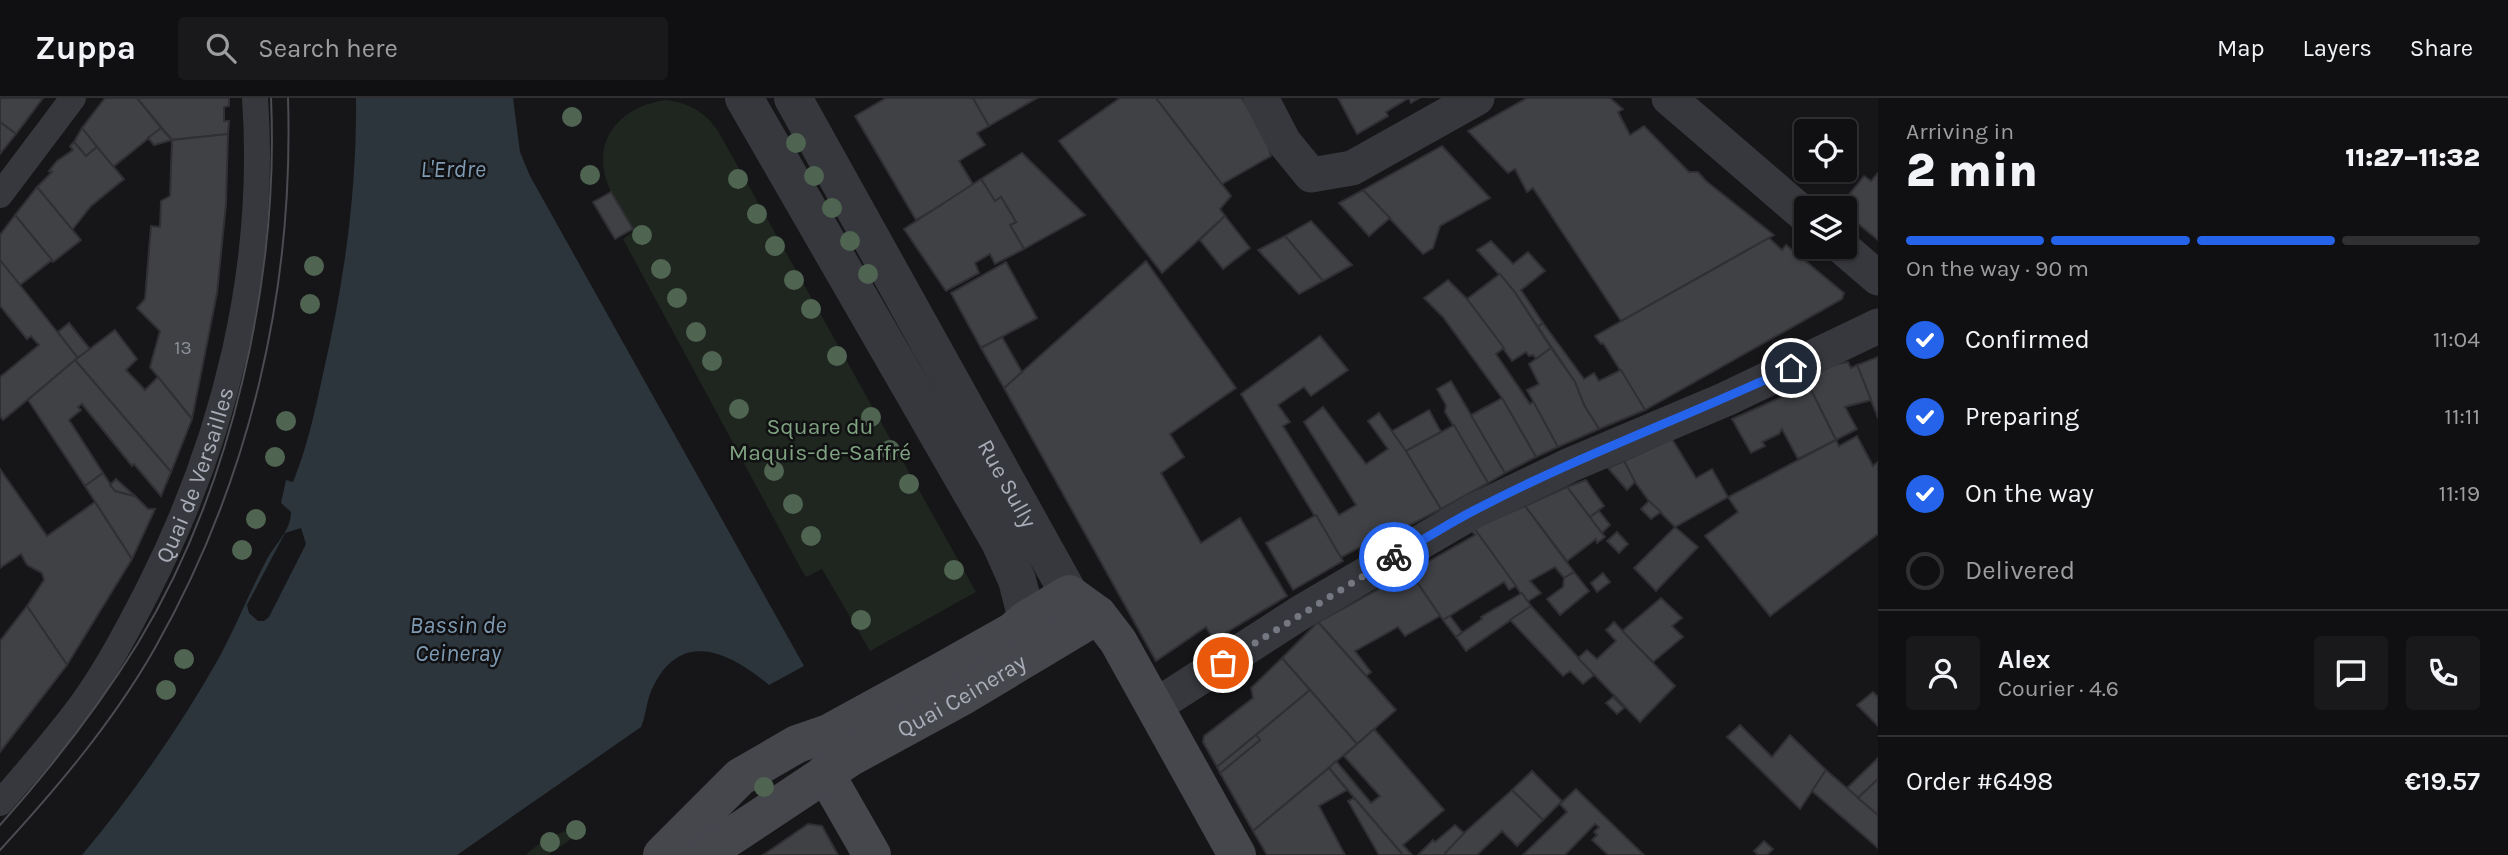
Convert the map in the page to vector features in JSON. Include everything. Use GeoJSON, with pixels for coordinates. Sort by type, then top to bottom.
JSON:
{"type":"FeatureCollection","features":[{"type":"Feature","properties":{"kind":"main road","name":"Quai Ceineray"},"geometry":{"type":"LineString","coordinates":[[662,855],[740,777],[797,744],[829,733],[1013,631],[1027,619],[1084,605]]}},
{"type":"Feature","properties":{"kind":"main road","name":"Quai Ceineray"},"geometry":{"type":"LineString","coordinates":[[703,855],[825,773],[963,696],[1084,605]]}},
{"type":"Feature","properties":{"kind":"main road","name":"Rue Sully"},"geometry":{"type":"LineString","coordinates":[[1084,605],[1118,641],[1237,855]]}},
{"type":"Feature","properties":{"kind":"main road"},"geometry":{"type":"LineString","coordinates":[[829,733],[825,773],[872,855]]}},
{"type":"Feature","properties":{"kind":"street"},"geometry":{"type":"LineString","coordinates":[[0,195],[73,98]]}},
{"type":"Feature","properties":{"kind":"street","name":"Quai de Versailles"},"geometry":{"type":"LineString","coordinates":[[0,803],[81,704],[126,633],[164,559],[195,489],[220,415],[236,349],[250,269],[256,180],[255,98]]}},
{"type":"Feature","properties":{"kind":"street","name":"Rue Sully"},"geometry":{"type":"LineString","coordinates":[[744,98],[1000,542],[1017,580],[1027,619]]}},
{"type":"Feature","properties":{"kind":"street","name":"Rue Sully"},"geometry":{"type":"LineString","coordinates":[[793,98],[1084,605]]}},
{"type":"Feature","properties":{"kind":"street"},"geometry":{"type":"LineString","coordinates":[[1261,98],[1284,142],[1311,175],[1352,168],[1477,98]]}},
{"type":"Feature","properties":{"kind":"street"},"geometry":{"type":"LineString","coordinates":[[1670,98],[1794,206]]}},
{"type":"Feature","properties":{"kind":"street"},"geometry":{"type":"LineString","coordinates":[[1856,259],[1878,278]]}},
{"type":"Feature","properties":{"kind":"street"},"geometry":{"type":"LineString","coordinates":[[1154,707],[1303,611],[1474,511],[1570,465],[1726,399],[1878,326]]}},
{"type":"Feature","properties":{"kind":"green space","name":"Square du Maquis-de-Saffré"},"geometry":{"type":"Polygon","coordinates":[[[666,100],[682,103],[696,110],[718,131],[976,592],[870,651],[822,569],[806,577],[800,567],[623,239],[633,232],[606,179],[603,163],[608,136],[616,125],[638,108],[666,100]]]}},
{"type":"Feature","properties":{"kind":"green space"},"geometry":{"type":"Polygon","coordinates":[[[581,827],[587,828],[548,855],[526,855],[551,837],[581,827]]]}},
{"type":"Feature","properties":{"kind":"water","name":"Bassin de Ceineray"},"geometry":{"type":"Polygon","coordinates":[[[356,98],[513,98],[520,152],[530,176],[804,666],[769,685],[724,656],[693,652],[679,657],[666,667],[654,685],[641,727],[457,855],[82,855],[138,784],[189,708],[220,656],[267,559],[288,525],[291,512],[281,503],[286,480],[293,482],[307,443],[343,271],[352,203],[356,98]],[[301,528],[285,533],[247,605],[249,613],[258,621],[269,617],[306,544],[301,528]]]}},
{"type":"Feature","properties":{"kind":"building"},"geometry":{"type":"Polygon","coordinates":[[[0,98],[43,98],[16,134],[0,122],[0,98]]]}},
{"type":"Feature","properties":{"kind":"building"},"geometry":{"type":"Polygon","coordinates":[[[105,98],[137,98],[161,128],[113,167],[82,128],[105,98]]]}},
{"type":"Feature","properties":{"kind":"building"},"geometry":{"type":"Polygon","coordinates":[[[137,98],[229,98],[229,106],[224,107],[224,121],[229,121],[228,134],[172,140],[137,98]]]}},
{"type":"Feature","properties":{"kind":"building"},"geometry":{"type":"Polygon","coordinates":[[[886,98],[973,98],[989,126],[977,133],[985,145],[959,161],[974,186],[916,220],[855,116],[886,98]]]}},
{"type":"Feature","properties":{"kind":"building"},"geometry":{"type":"Polygon","coordinates":[[[973,98],[1037,98],[989,126],[973,98]]]}},
{"type":"Feature","properties":{"kind":"building"},"geometry":{"type":"Polygon","coordinates":[[[1120,98],[1156,98],[1231,196],[1220,209],[1225,216],[1162,273],[1059,141],[1120,98]]]}},
{"type":"Feature","properties":{"kind":"building"},"geometry":{"type":"Polygon","coordinates":[[[1156,98],[1242,98],[1266,138],[1271,156],[1222,184],[1156,98]]]}},
{"type":"Feature","properties":{"kind":"building"},"geometry":{"type":"Polygon","coordinates":[[[1338,98],[1409,98],[1386,112],[1388,116],[1357,134],[1338,98]]]}},
{"type":"Feature","properties":{"kind":"building"},"geometry":{"type":"Polygon","coordinates":[[[1527,98],[1610,98],[1623,109],[1618,112],[1630,135],[1644,126],[1689,172],[1698,172],[1774,235],[1621,321],[1533,188],[1527,192],[1515,169],[1508,173],[1468,131],[1527,98]]]}},
{"type":"Feature","properties":{"kind":"building"},"geometry":{"type":"Polygon","coordinates":[[[0,122],[16,134],[0,154],[0,122]]]}},
{"type":"Feature","properties":{"kind":"building"},"geometry":{"type":"Polygon","coordinates":[[[82,128],[97,147],[86,156],[74,142],[82,128]]]}},
{"type":"Feature","properties":{"kind":"building"},"geometry":{"type":"Polygon","coordinates":[[[161,128],[172,140],[154,145],[148,138],[161,128]]]}},
{"type":"Feature","properties":{"kind":"building"},"geometry":{"type":"Polygon","coordinates":[[[228,134],[226,204],[217,293],[192,419],[150,367],[160,331],[137,308],[145,299],[151,226],[160,227],[161,201],[170,196],[172,140],[228,134]]]}},
{"type":"Feature","properties":{"kind":"building"},"geometry":{"type":"Polygon","coordinates":[[[74,142],[86,156],[97,147],[124,179],[91,206],[72,230],[37,187],[52,172],[49,171],[57,161],[73,150],[70,146],[74,142]]]}},
{"type":"Feature","properties":{"kind":"building"},"geometry":{"type":"Polygon","coordinates":[[[1442,146],[1490,198],[1440,226],[1433,248],[1423,254],[1363,190],[1442,146]]]}},
{"type":"Feature","properties":{"kind":"building"},"geometry":{"type":"Polygon","coordinates":[[[1022,153],[1085,215],[1024,249],[1010,225],[1016,222],[1001,197],[995,201],[981,179],[1022,153]]]}},
{"type":"Feature","properties":{"kind":"building"},"geometry":{"type":"Polygon","coordinates":[[[1878,173],[1878,240],[1857,223],[1857,196],[1848,196],[1864,176],[1871,181],[1878,173]]]}},
{"type":"Feature","properties":{"kind":"building"},"geometry":{"type":"Polygon","coordinates":[[[981,179],[995,201],[1001,197],[1016,222],[1010,225],[1024,249],[995,264],[990,254],[975,263],[979,273],[946,291],[904,229],[981,179]]]}},
{"type":"Feature","properties":{"kind":"building"},"geometry":{"type":"Polygon","coordinates":[[[37,187],[81,240],[53,262],[15,215],[37,187]]]}},
{"type":"Feature","properties":{"kind":"building"},"geometry":{"type":"Polygon","coordinates":[[[1363,190],[1390,218],[1369,236],[1339,203],[1363,190]]]}},
{"type":"Feature","properties":{"kind":"building"},"geometry":{"type":"Polygon","coordinates":[[[611,192],[633,229],[615,239],[593,202],[611,192]]]}},
{"type":"Feature","properties":{"kind":"building"},"geometry":{"type":"Polygon","coordinates":[[[15,215],[52,260],[20,285],[0,260],[0,235],[15,215]]]}},
{"type":"Feature","properties":{"kind":"building"},"geometry":{"type":"Polygon","coordinates":[[[1225,216],[1250,248],[1223,269],[1200,240],[1225,216]]]}},
{"type":"Feature","properties":{"kind":"building"},"geometry":{"type":"Polygon","coordinates":[[[1311,221],[1352,265],[1323,281],[1285,236],[1311,221]]]}},
{"type":"Feature","properties":{"kind":"building"},"geometry":{"type":"Polygon","coordinates":[[[1285,236],[1323,281],[1299,294],[1258,250],[1285,236]]]}},
{"type":"Feature","properties":{"kind":"building"},"geometry":{"type":"Polygon","coordinates":[[[1769,238],[1782,250],[1786,245],[1794,252],[1794,259],[1803,259],[1844,293],[1842,299],[1645,410],[1603,343],[1595,336],[1769,238]]]}},
{"type":"Feature","properties":{"kind":"building"},"geometry":{"type":"Polygon","coordinates":[[[1491,241],[1513,264],[1528,252],[1545,271],[1521,290],[1543,323],[1538,327],[1514,291],[1477,250],[1491,241]]]}},
{"type":"Feature","properties":{"kind":"building"},"geometry":{"type":"Polygon","coordinates":[[[0,260],[78,358],[3,420],[0,416],[0,377],[39,345],[31,336],[27,339],[0,306],[0,260]]]}},
{"type":"Feature","properties":{"kind":"building"},"geometry":{"type":"Polygon","coordinates":[[[1146,261],[1236,388],[1170,434],[1184,457],[1161,473],[1201,543],[1240,518],[1287,596],[1214,640],[1206,627],[1156,661],[1004,388],[1146,261]]]}},
{"type":"Feature","properties":{"kind":"building"},"geometry":{"type":"Polygon","coordinates":[[[1006,262],[1037,318],[981,348],[951,293],[1006,262]]]}},
{"type":"Feature","properties":{"kind":"building"},"geometry":{"type":"Polygon","coordinates":[[[1500,274],[1551,348],[1536,359],[1526,352],[1512,361],[1467,299],[1500,274]]]}},
{"type":"Feature","properties":{"kind":"building"},"geometry":{"type":"Polygon","coordinates":[[[1448,280],[1467,299],[1504,348],[1496,354],[1530,404],[1534,401],[1558,447],[1536,457],[1502,398],[1443,317],[1424,298],[1448,280]]]}},
{"type":"Feature","properties":{"kind":"building"},"geometry":{"type":"Polygon","coordinates":[[[69,323],[90,349],[78,358],[58,332],[69,323]]]}},
{"type":"Feature","properties":{"kind":"building"},"geometry":{"type":"Polygon","coordinates":[[[1543,323],[1584,379],[1594,373],[1599,381],[1621,370],[1645,410],[1599,429],[1584,405],[1575,382],[1538,327],[1543,323]]]}},
{"type":"Feature","properties":{"kind":"building"},"geometry":{"type":"Polygon","coordinates":[[[115,330],[137,359],[126,370],[145,390],[158,377],[192,419],[171,472],[75,360],[115,330]]]}},
{"type":"Feature","properties":{"kind":"building"},"geometry":{"type":"Polygon","coordinates":[[[1320,336],[1348,370],[1311,396],[1304,387],[1278,405],[1290,422],[1283,426],[1339,515],[1356,505],[1304,422],[1323,407],[1366,464],[1388,449],[1368,421],[1379,413],[1441,509],[1402,529],[1399,526],[1340,558],[1241,394],[1320,336]]]}},
{"type":"Feature","properties":{"kind":"building"},"geometry":{"type":"Polygon","coordinates":[[[1002,337],[1022,372],[1004,388],[981,348],[1002,337]]]}},
{"type":"Feature","properties":{"kind":"building"},"geometry":{"type":"Polygon","coordinates":[[[1551,348],[1575,382],[1584,405],[1599,429],[1558,447],[1527,390],[1539,384],[1529,364],[1551,348]]]}},
{"type":"Feature","properties":{"kind":"building"},"geometry":{"type":"Polygon","coordinates":[[[1878,357],[1878,418],[1857,365],[1878,357]]]}},
{"type":"Feature","properties":{"kind":"building"},"geometry":{"type":"Polygon","coordinates":[[[75,360],[171,472],[161,496],[134,464],[132,466],[82,404],[78,407],[81,410],[69,420],[103,473],[85,486],[28,400],[75,360]]]}},
{"type":"Feature","properties":{"kind":"building"},"geometry":{"type":"Polygon","coordinates":[[[1848,362],[1851,368],[1857,365],[1871,400],[1845,407],[1857,429],[1836,440],[1803,379],[1828,366],[1848,362]]]}},
{"type":"Feature","properties":{"kind":"building"},"geometry":{"type":"Polygon","coordinates":[[[1451,381],[1505,473],[1488,483],[1445,412],[1446,405],[1437,389],[1451,381]]]}},
{"type":"Feature","properties":{"kind":"building"},"geometry":{"type":"Polygon","coordinates":[[[1807,386],[1836,440],[1798,459],[1782,429],[1779,434],[1762,442],[1765,446],[1751,453],[1732,419],[1807,386]]]}},
{"type":"Feature","properties":{"kind":"building"},"geometry":{"type":"Polygon","coordinates":[[[1502,398],[1536,457],[1505,473],[1471,415],[1502,398]]]}},
{"type":"Feature","properties":{"kind":"building"},"geometry":{"type":"Polygon","coordinates":[[[1429,410],[1441,432],[1406,451],[1392,431],[1429,410]]]}},
{"type":"Feature","properties":{"kind":"building"},"geometry":{"type":"Polygon","coordinates":[[[1454,425],[1488,483],[1441,509],[1406,451],[1454,425]]]}},
{"type":"Feature","properties":{"kind":"building"},"geometry":{"type":"Polygon","coordinates":[[[1857,436],[1873,466],[1878,462],[1878,534],[1770,616],[1705,536],[1738,512],[1728,497],[1836,440],[1839,446],[1857,436]]]}},
{"type":"Feature","properties":{"kind":"building"},"geometry":{"type":"Polygon","coordinates":[[[1672,439],[1696,478],[1712,469],[1728,497],[1675,527],[1649,501],[1624,461],[1672,439]]]}},
{"type":"Feature","properties":{"kind":"building"},"geometry":{"type":"Polygon","coordinates":[[[1624,461],[1635,482],[1627,490],[1608,468],[1624,461]]]}},
{"type":"Feature","properties":{"kind":"building"},"geometry":{"type":"Polygon","coordinates":[[[0,469],[47,536],[95,502],[132,559],[67,665],[27,606],[44,580],[42,573],[27,565],[21,554],[0,568],[0,469]]]}},
{"type":"Feature","properties":{"kind":"building"},"geometry":{"type":"Polygon","coordinates":[[[103,473],[115,491],[135,496],[148,509],[155,509],[132,559],[85,486],[103,473]]]}},
{"type":"Feature","properties":{"kind":"building"},"geometry":{"type":"Polygon","coordinates":[[[116,479],[135,496],[115,491],[110,485],[116,479]]]}},
{"type":"Feature","properties":{"kind":"building"},"geometry":{"type":"Polygon","coordinates":[[[1586,480],[1604,506],[1590,517],[1567,487],[1586,480]]]}},
{"type":"Feature","properties":{"kind":"building"},"geometry":{"type":"Polygon","coordinates":[[[1567,487],[1605,537],[1597,543],[1596,539],[1567,561],[1525,506],[1567,487]]]}},
{"type":"Feature","properties":{"kind":"building"},"geometry":{"type":"Polygon","coordinates":[[[1649,501],[1661,512],[1651,519],[1641,509],[1649,501]]]}},
{"type":"Feature","properties":{"kind":"building"},"geometry":{"type":"Polygon","coordinates":[[[1525,506],[1574,572],[1564,578],[1555,567],[1530,581],[1541,593],[1527,602],[1474,528],[1525,506]]]}},
{"type":"Feature","properties":{"kind":"building"},"geometry":{"type":"Polygon","coordinates":[[[1599,511],[1610,525],[1602,533],[1590,517],[1599,511]]]}},
{"type":"Feature","properties":{"kind":"building"},"geometry":{"type":"Polygon","coordinates":[[[1316,515],[1343,561],[1293,590],[1266,543],[1316,515]]]}},
{"type":"Feature","properties":{"kind":"building"},"geometry":{"type":"Polygon","coordinates":[[[1675,527],[1698,547],[1656,591],[1634,568],[1675,527]]]}},
{"type":"Feature","properties":{"kind":"building"},"geometry":{"type":"Polygon","coordinates":[[[1474,528],[1516,586],[1509,590],[1504,582],[1443,620],[1410,572],[1475,535],[1471,530],[1474,528]]]}},
{"type":"Feature","properties":{"kind":"building"},"geometry":{"type":"Polygon","coordinates":[[[1617,532],[1628,544],[1619,553],[1607,541],[1617,532]]]}},
{"type":"Feature","properties":{"kind":"building"},"geometry":{"type":"Polygon","coordinates":[[[1410,572],[1440,616],[1405,636],[1398,627],[1355,651],[1371,672],[1366,676],[1318,622],[1410,572]]]}},
{"type":"Feature","properties":{"kind":"building"},"geometry":{"type":"Polygon","coordinates":[[[1574,572],[1589,591],[1560,615],[1547,599],[1563,587],[1564,578],[1574,572]]]}},
{"type":"Feature","properties":{"kind":"building"},"geometry":{"type":"Polygon","coordinates":[[[1603,573],[1610,582],[1597,592],[1591,583],[1603,573]]]}},
{"type":"Feature","properties":{"kind":"building"},"geometry":{"type":"Polygon","coordinates":[[[1522,593],[1531,606],[1466,651],[1456,637],[1482,619],[1481,617],[1522,593]]]}},
{"type":"Feature","properties":{"kind":"building"},"geometry":{"type":"Polygon","coordinates":[[[1661,598],[1682,618],[1672,626],[1683,637],[1653,662],[1622,631],[1661,598]]]}},
{"type":"Feature","properties":{"kind":"building"},"geometry":{"type":"Polygon","coordinates":[[[27,606],[67,665],[0,752],[0,641],[27,606]]]}},
{"type":"Feature","properties":{"kind":"building"},"geometry":{"type":"Polygon","coordinates":[[[1531,606],[1594,675],[1583,684],[1570,671],[1563,676],[1510,620],[1531,606]]]}},
{"type":"Feature","properties":{"kind":"building"},"geometry":{"type":"Polygon","coordinates":[[[1450,616],[1462,632],[1456,637],[1443,620],[1450,616]]]}},
{"type":"Feature","properties":{"kind":"building"},"geometry":{"type":"Polygon","coordinates":[[[1318,622],[1396,710],[1357,744],[1282,658],[1318,622]]]}},
{"type":"Feature","properties":{"kind":"building"},"geometry":{"type":"Polygon","coordinates":[[[1614,622],[1675,686],[1640,722],[1578,658],[1587,650],[1597,659],[1616,641],[1606,630],[1614,622]]]}},
{"type":"Feature","properties":{"kind":"building"},"geometry":{"type":"Polygon","coordinates":[[[1282,658],[1310,690],[1217,767],[1203,742],[1204,736],[1253,698],[1251,688],[1282,658]]]}},
{"type":"Feature","properties":{"kind":"building"},"geometry":{"type":"Polygon","coordinates":[[[1310,690],[1357,744],[1253,831],[1220,773],[1260,740],[1256,735],[1310,690]]]}},
{"type":"Feature","properties":{"kind":"building"},"geometry":{"type":"Polygon","coordinates":[[[1873,692],[1878,697],[1878,726],[1857,705],[1873,692]]]}},
{"type":"Feature","properties":{"kind":"building"},"geometry":{"type":"Polygon","coordinates":[[[1613,697],[1624,708],[1617,714],[1606,703],[1613,697]]]}},
{"type":"Feature","properties":{"kind":"building"},"geometry":{"type":"Polygon","coordinates":[[[1740,725],[1772,757],[1790,735],[1826,770],[1800,809],[1727,737],[1740,725]]]}},
{"type":"Feature","properties":{"kind":"building"},"geometry":{"type":"Polygon","coordinates":[[[1374,729],[1444,810],[1403,845],[1412,855],[1403,855],[1329,768],[1336,761],[1371,803],[1380,796],[1344,756],[1374,729]]]}},
{"type":"Feature","properties":{"kind":"building"},"geometry":{"type":"Polygon","coordinates":[[[1256,735],[1260,740],[1220,773],[1217,767],[1256,735]]]}},
{"type":"Feature","properties":{"kind":"building"},"geometry":{"type":"Polygon","coordinates":[[[1878,758],[1878,779],[1858,798],[1847,788],[1878,758]]]}},
{"type":"Feature","properties":{"kind":"building"},"geometry":{"type":"Polygon","coordinates":[[[1329,768],[1347,790],[1319,806],[1345,855],[1267,855],[1253,831],[1329,768]]]}},
{"type":"Feature","properties":{"kind":"building"},"geometry":{"type":"Polygon","coordinates":[[[1826,770],[1878,815],[1878,848],[1812,791],[1826,770]]]}},
{"type":"Feature","properties":{"kind":"building"},"geometry":{"type":"Polygon","coordinates":[[[1532,771],[1562,801],[1543,820],[1512,790],[1532,771]]]}},
{"type":"Feature","properties":{"kind":"building"},"geometry":{"type":"Polygon","coordinates":[[[1878,780],[1878,815],[1858,798],[1878,780]]]}},
{"type":"Feature","properties":{"kind":"building"},"geometry":{"type":"Polygon","coordinates":[[[1576,789],[1644,855],[1608,855],[1592,840],[1599,827],[1595,824],[1565,855],[1523,855],[1567,812],[1560,804],[1576,789]]]}},
{"type":"Feature","properties":{"kind":"building"},"geometry":{"type":"Polygon","coordinates":[[[1512,790],[1543,820],[1517,846],[1502,831],[1477,855],[1445,853],[1464,833],[1512,790]]]}},
{"type":"Feature","properties":{"kind":"building"},"geometry":{"type":"Polygon","coordinates":[[[1354,798],[1403,855],[1379,855],[1348,801],[1354,798]]]}},
{"type":"Feature","properties":{"kind":"building"},"geometry":{"type":"Polygon","coordinates":[[[808,824],[822,826],[838,855],[763,855],[808,824]]]}},
{"type":"Feature","properties":{"kind":"building"},"geometry":{"type":"Polygon","coordinates":[[[1455,825],[1464,833],[1445,853],[1447,855],[1418,855],[1433,840],[1435,842],[1455,825]]]}},
{"type":"Feature","properties":{"kind":"building"},"geometry":{"type":"Polygon","coordinates":[[[1764,841],[1773,849],[1767,855],[1758,855],[1754,851],[1764,841]]]}},
{"type":"Feature","properties":{"kind":"tram line"},"geometry":{"type":"LineString","coordinates":[[0,825],[73,737],[123,667],[171,582],[200,518],[224,450],[243,380],[257,309],[267,237],[271,98]]}},
{"type":"Feature","properties":{"kind":"tram line"},"geometry":{"type":"LineString","coordinates":[[0,850],[83,754],[139,675],[188,584],[217,518],[240,451],[274,313],[288,170],[288,98]]}},
{"type":"Feature","properties":{"kind":"way so far"},"geometry":{"type":"LineString","coordinates":[[1223,663],[1394,557]]}},
{"type":"Feature","properties":{"kind":"route"},"geometry":{"type":"LineString","coordinates":[[1394,557],[1474,511],[1570,465],[1726,399],[1791,368]]}},
{"type":"Feature","properties":{"kind":"water label","name":"L'Erdre"},"geometry":{"type":"Point","coordinates":[453,169]}}]}
